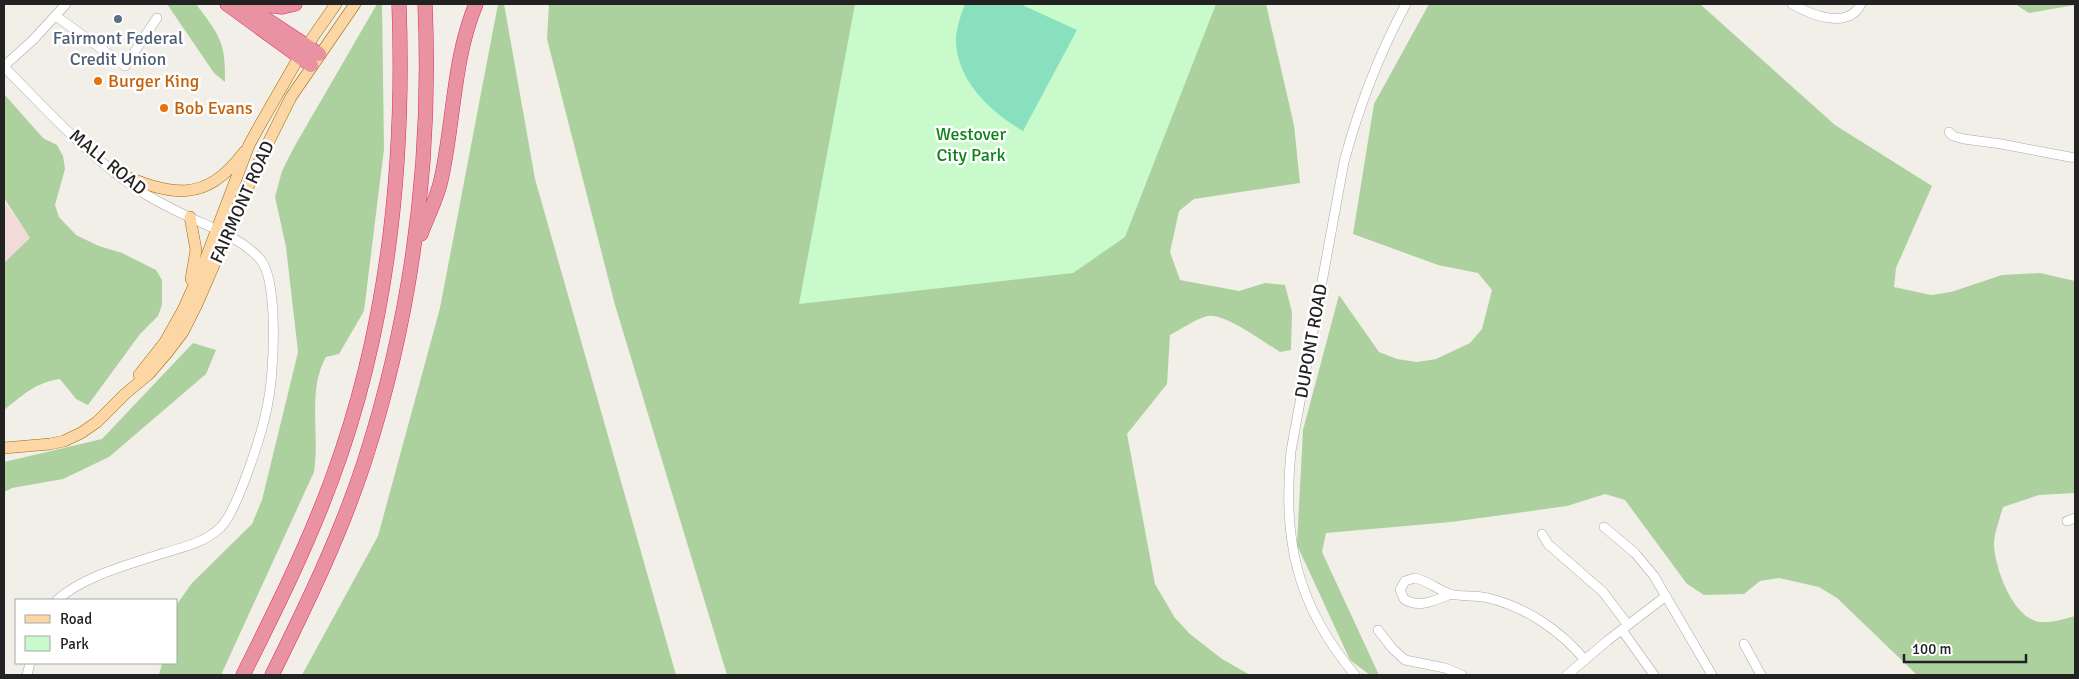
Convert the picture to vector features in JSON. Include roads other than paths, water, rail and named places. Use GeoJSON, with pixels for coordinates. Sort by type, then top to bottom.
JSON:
{"type":"FeatureCollection","features":[{"type":"Feature","properties":{"kind":"highway"},"geometry":{"type":"LineString","coordinates":[[227,4],[315,60]]}},
{"type":"Feature","properties":{"kind":"highway"},"geometry":{"type":"LineString","coordinates":[[243,4],[303,52]]}},
{"type":"Feature","properties":{"kind":"highway"},"geometry":{"type":"LineString","coordinates":[[258,4],[282,7],[295,4]]}},
{"type":"Feature","properties":{"kind":"highway"},"geometry":{"type":"LineString","coordinates":[[243,675],[282,597],[315,523],[353,415],[368,359],[383,283],[394,205],[400,119],[401,48],[399,4]]}},
{"type":"Feature","properties":{"kind":"highway"},"geometry":{"type":"LineString","coordinates":[[414,254],[440,182],[461,62],[471,15],[476,4]]}},
{"type":"Feature","properties":{"kind":"highway"},"geometry":{"type":"LineString","coordinates":[[272,675],[342,522],[364,463],[401,324],[414,254],[424,159],[426,9]]}},
{"type":"Feature","properties":{"kind":"main road","name":"FAIRMONT ROAD"},"geometry":{"type":"LineString","coordinates":[[125,394],[165,342],[183,310],[204,263],[249,145],[303,52],[336,4]]}},
{"type":"Feature","properties":{"kind":"main road","name":"FAIRMONT ROAD"},"geometry":{"type":"LineString","coordinates":[[4,448],[50,444],[64,441],[81,433],[97,422],[125,394],[149,374],[183,332],[274,129],[291,97],[354,4]]}},
{"type":"Feature","properties":{"kind":"main road"},"geometry":{"type":"LineString","coordinates":[[116,174],[162,189],[190,191],[204,188],[228,172],[249,145]]}},
{"type":"Feature","properties":{"kind":"main road"},"geometry":{"type":"LineString","coordinates":[[183,310],[196,258],[195,241],[190,218]]}},
{"type":"Feature","properties":{"kind":"street"},"geometry":{"type":"LineString","coordinates":[[4,66],[66,4]]}},
{"type":"Feature","properties":{"kind":"street","name":"DUPONT ROAD"},"geometry":{"type":"LineString","coordinates":[[1355,675],[1332,646],[1319,623],[1301,581],[1290,530],[1287,488],[1295,432],[1344,162],[1356,119],[1370,80],[1389,36],[1406,4]]}},
{"type":"Feature","properties":{"kind":"street"},"geometry":{"type":"LineString","coordinates":[[1792,4],[1805,11],[1838,18],[1849,17],[1862,4]]}},
{"type":"Feature","properties":{"kind":"street"},"geometry":{"type":"LineString","coordinates":[[56,16],[125,66],[157,18]]}},
{"type":"Feature","properties":{"kind":"street","name":"MALL ROAD"},"geometry":{"type":"LineString","coordinates":[[4,66],[116,174],[162,204],[217,229],[248,248],[261,260],[266,270],[272,294],[271,375],[266,416],[230,515],[212,535],[198,542],[116,569],[74,586],[58,599]]}},
{"type":"Feature","properties":{"kind":"street"},"geometry":{"type":"LineString","coordinates":[[1949,132],[1953,136],[1964,139],[2075,158]]}},
{"type":"Feature","properties":{"kind":"street"},"geometry":{"type":"LineString","coordinates":[[1604,527],[1641,559],[1666,596],[1712,675]]}},
{"type":"Feature","properties":{"kind":"street"},"geometry":{"type":"LineString","coordinates":[[1542,534],[1548,544],[1610,599],[1654,675]]}},
{"type":"Feature","properties":{"kind":"street"},"geometry":{"type":"LineString","coordinates":[[1451,594],[1428,602],[1413,603],[1404,599],[1400,590],[1405,581],[1415,578],[1451,594],[1487,598],[1521,610],[1561,636],[1585,660]]}},
{"type":"Feature","properties":{"kind":"street"},"geometry":{"type":"LineString","coordinates":[[1568,675],[1625,627],[1666,596]]}},
{"type":"Feature","properties":{"kind":"street"},"geometry":{"type":"LineString","coordinates":[[1378,630],[1392,648],[1405,660],[1445,668],[1462,675]]}},
{"type":"Feature","properties":{"kind":"street"},"geometry":{"type":"LineString","coordinates":[[1744,644],[1761,675]]}},
{"type":"Feature","properties":{"kind":"place","name":"Fairmont Federal Credit Union"},"geometry":{"type":"Point","coordinates":[118,19]}},
{"type":"Feature","properties":{"kind":"place","name":"Burger King"},"geometry":{"type":"Point","coordinates":[98,81]}},
{"type":"Feature","properties":{"kind":"place","name":"Bob Evans"},"geometry":{"type":"Point","coordinates":[164,108]}},
{"type":"Feature","properties":{"kind":"park label","name":"Westover City Park"},"geometry":{"type":"Point","coordinates":[971,144]}}]}
